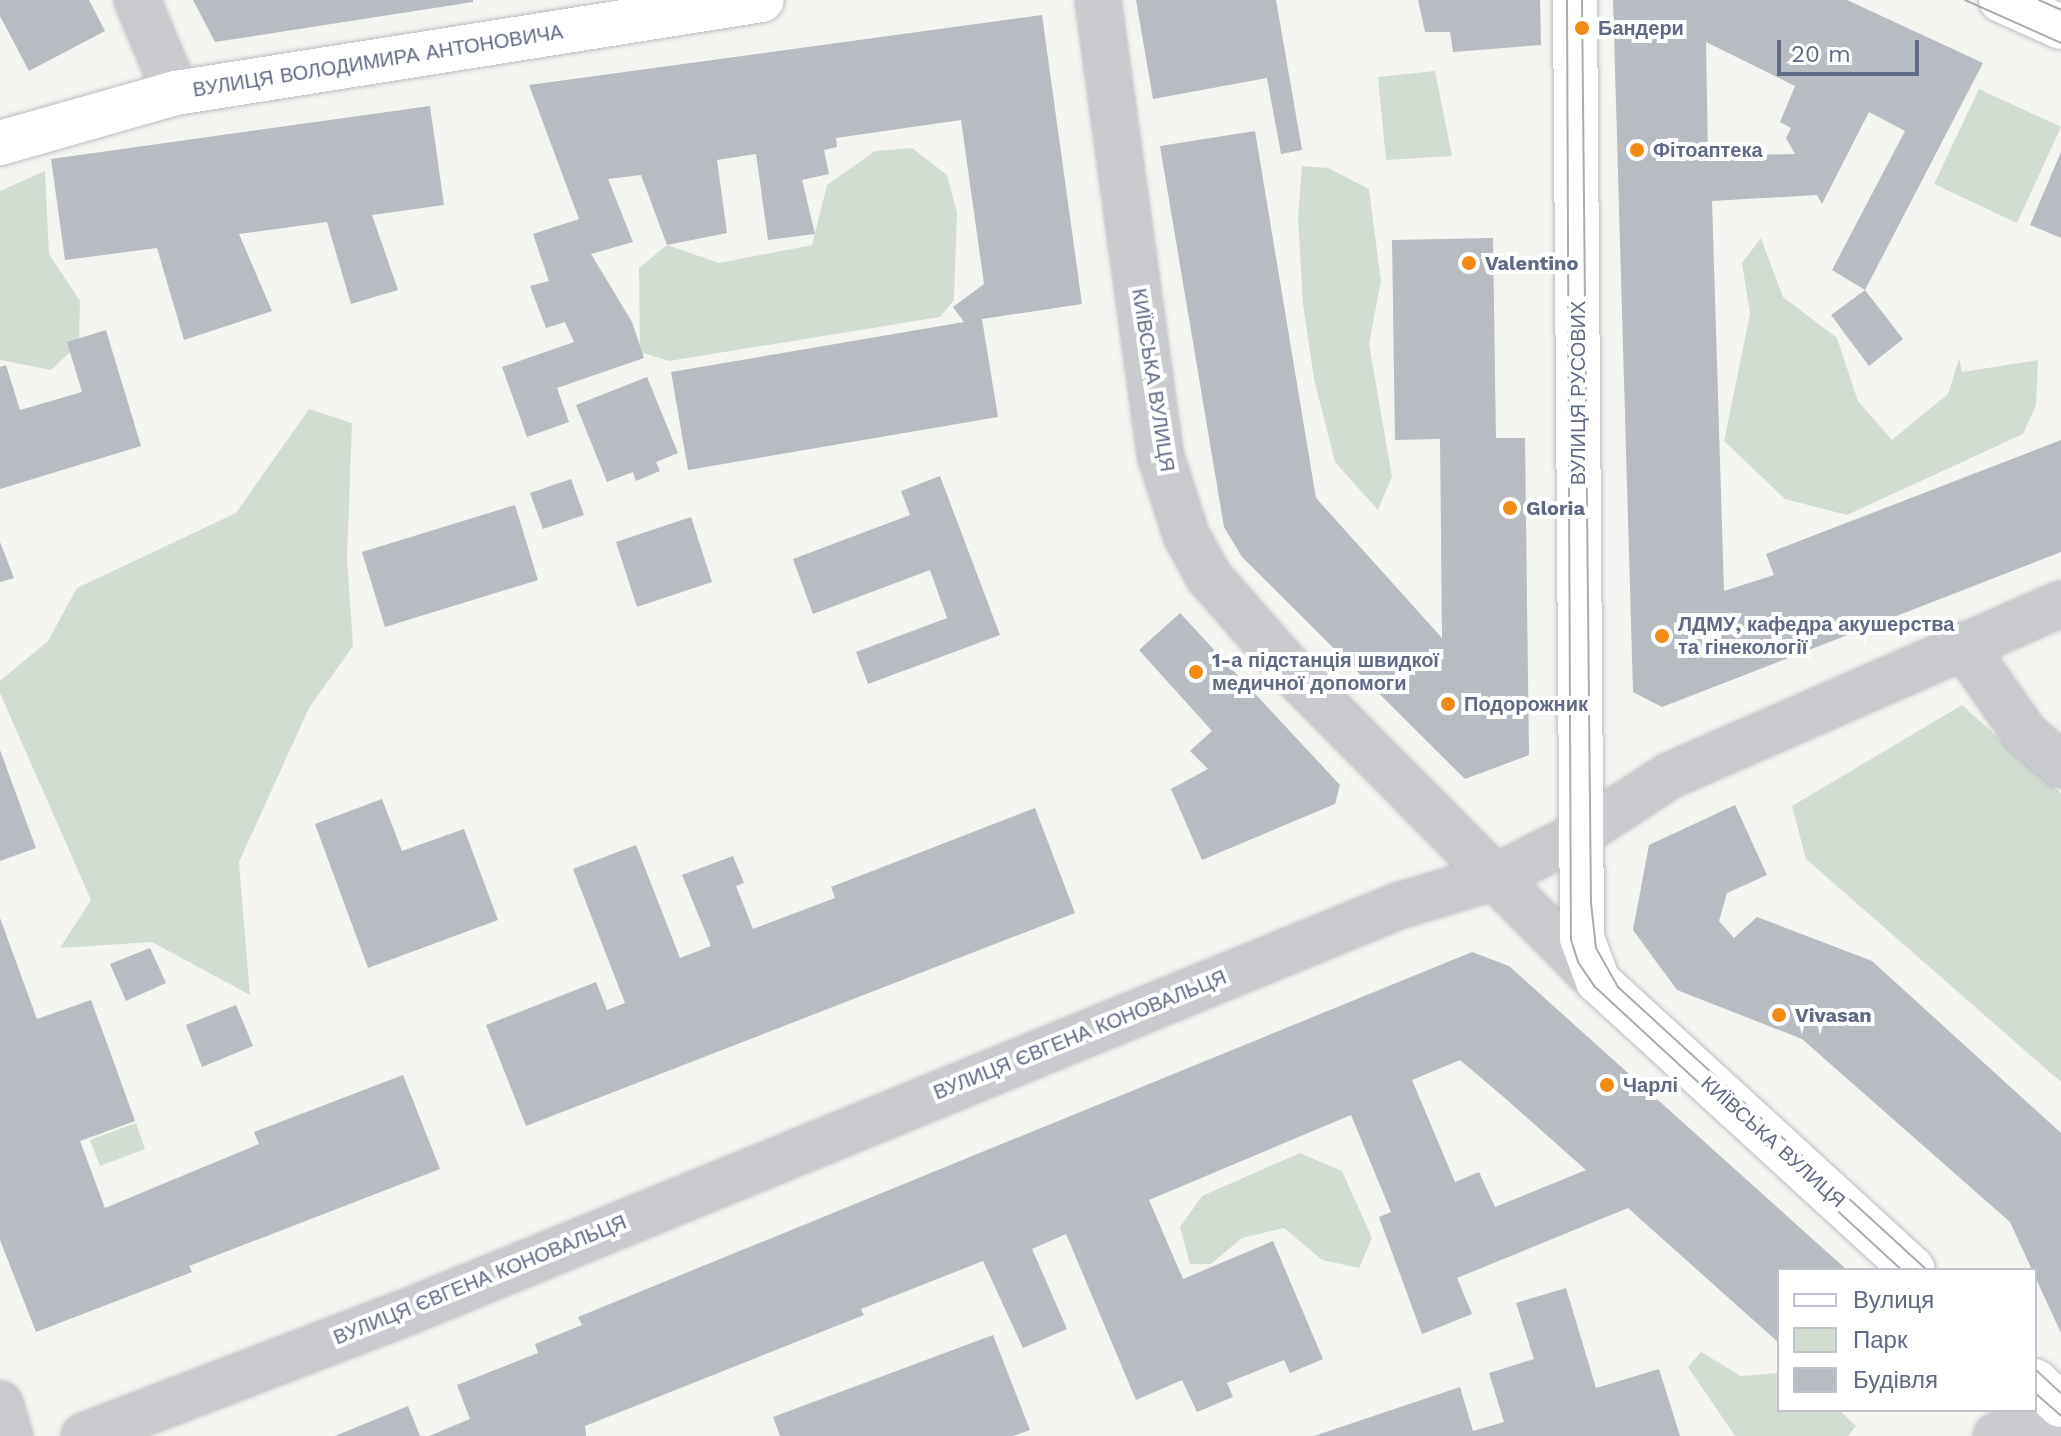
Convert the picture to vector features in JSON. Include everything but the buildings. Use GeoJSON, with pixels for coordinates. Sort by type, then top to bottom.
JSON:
{"type":"FeatureCollection","features":[{"type":"Feature","properties":{"kind":"main road","name":"ВУЛИЦЯ ВОЛОДИМИРА АНТОНОВИЧА"},"geometry":{"type":"LineString","coordinates":[[0,143],[176,93],[762,0]]}},
{"type":"Feature","properties":{"kind":"main road","name":"ВУЛИЦЯ РУСОВИХ"},"geometry":{"type":"LineString","coordinates":[[1575,0],[1580,834]]}},
{"type":"Feature","properties":{"kind":"main road"},"geometry":{"type":"LineString","coordinates":[[2001,0],[2061,27]]}},
{"type":"Feature","properties":{"kind":"main road","name":"КИЇВСЬКА ВУЛИЦЯ"},"geometry":{"type":"LineString","coordinates":[[1580,834],[1582,938],[1598,981],[1911,1268]]}},
{"type":"Feature","properties":{"kind":"main road"},"geometry":{"type":"LineString","coordinates":[[2037,1383],[2061,1405]]}},
{"type":"Feature","properties":{"kind":"street"},"geometry":{"type":"LineString","coordinates":[[137,0],[176,93]]}},
{"type":"Feature","properties":{"kind":"street","name":"КИЇВСЬКА ВУЛИЦЯ"},"geometry":{"type":"LineString","coordinates":[[1098,0],[1161,457],[1186,535],[1209,577],[1296,676],[1498,876],[1598,981]]}},
{"type":"Feature","properties":{"kind":"street","name":"ВУЛИЦЯ ЄВГЕНА КОНОВАЛЬЦЯ"},"geometry":{"type":"LineString","coordinates":[[84,1436],[400,1315],[1398,906],[1498,876],[1580,834],[1669,776],[2061,604]]}},
{"type":"Feature","properties":{"kind":"street"},"geometry":{"type":"LineString","coordinates":[[1963,645],[2025,734],[2061,765]]}},
{"type":"Feature","properties":{"kind":"street"},"geometry":{"type":"LineString","coordinates":[[0,1404],[10,1436]]}},
{"type":"Feature","properties":{"kind":"street"},"geometry":{"type":"LineString","coordinates":[[1996,1436],[2061,1415]]}},
{"type":"Feature","properties":{"kind":"green space"},"geometry":{"type":"Polygon","coordinates":[[[1435,71],[1452,156],[1386,160],[1378,77],[1435,71]]]}},
{"type":"Feature","properties":{"kind":"green space"},"geometry":{"type":"Polygon","coordinates":[[[1979,89],[2061,127],[2017,223],[1934,184],[1979,89]]]}},
{"type":"Feature","properties":{"kind":"green space"},"geometry":{"type":"Polygon","coordinates":[[[912,148],[947,175],[957,213],[954,300],[940,317],[669,361],[640,352],[639,268],[667,245],[719,263],[812,245],[827,185],[875,151],[912,148]]]}},
{"type":"Feature","properties":{"kind":"green space"},"geometry":{"type":"Polygon","coordinates":[[[1302,166],[1328,168],[1369,189],[1381,281],[1369,344],[1392,477],[1378,510],[1335,462],[1314,379],[1303,304],[1298,218],[1302,166]]]}},
{"type":"Feature","properties":{"kind":"green space"},"geometry":{"type":"Polygon","coordinates":[[[45,171],[49,254],[80,301],[79,344],[51,370],[0,360],[0,191],[45,171]]]}},
{"type":"Feature","properties":{"kind":"green space"},"geometry":{"type":"Polygon","coordinates":[[[1761,238],[1783,297],[1837,338],[1858,401],[1892,440],[1948,394],[1959,359],[1962,372],[2038,360],[2036,405],[2023,434],[1847,515],[1785,499],[1724,441],[1750,314],[1742,263],[1761,238]]]}},
{"type":"Feature","properties":{"kind":"green space"},"geometry":{"type":"Polygon","coordinates":[[[309,409],[352,423],[347,558],[353,646],[309,708],[239,862],[250,995],[152,942],[60,948],[91,900],[0,693],[0,681],[48,641],[77,588],[236,513],[309,409]]]}},
{"type":"Feature","properties":{"kind":"green space"},"geometry":{"type":"Polygon","coordinates":[[[1962,705],[2061,794],[2061,1082],[1806,859],[1792,806],[1962,705]]]}},
{"type":"Feature","properties":{"kind":"green space"},"geometry":{"type":"Polygon","coordinates":[[[136,1123],[145,1149],[100,1166],[90,1140],[136,1123]]]}},
{"type":"Feature","properties":{"kind":"green space"},"geometry":{"type":"Polygon","coordinates":[[[1300,1153],[1342,1171],[1372,1238],[1359,1268],[1322,1260],[1284,1228],[1242,1238],[1211,1264],[1190,1264],[1180,1227],[1202,1196],[1300,1153]]]}},
{"type":"Feature","properties":{"kind":"green space"},"geometry":{"type":"Polygon","coordinates":[[[1701,1352],[1741,1376],[1777,1373],[1777,1412],[1841,1412],[1856,1426],[1848,1436],[1735,1436],[1688,1367],[1701,1352]]]}},
{"type":"Feature","properties":{"kind":"tram line"},"geometry":{"type":"LineString","coordinates":[[1567,0],[1571,940],[1578,962],[1595,987],[1900,1268]]}},
{"type":"Feature","properties":{"kind":"tram line"},"geometry":{"type":"LineString","coordinates":[[1582,0],[1591,903],[1596,948],[1618,987],[1925,1268]]}},
{"type":"Feature","properties":{"kind":"tram line"},"geometry":{"type":"LineString","coordinates":[[1965,0],[2061,43]]}},
{"type":"Feature","properties":{"kind":"tram line"},"geometry":{"type":"LineString","coordinates":[[2039,0],[2061,10]]}},
{"type":"Feature","properties":{"kind":"tram line"},"geometry":{"type":"LineString","coordinates":[[2037,1371],[2061,1393]]}},
{"type":"Feature","properties":{"kind":"tram line"},"geometry":{"type":"LineString","coordinates":[[2037,1395],[2061,1416]]}},
{"type":"Feature","properties":{"kind":"place","name":"Бандери"},"geometry":{"type":"Point","coordinates":[1582,28]}},
{"type":"Feature","properties":{"kind":"place","name":"Фітоаптека"},"geometry":{"type":"Point","coordinates":[1637,150]}},
{"type":"Feature","properties":{"kind":"place","name":"Valentino"},"geometry":{"type":"Point","coordinates":[1469,263]}},
{"type":"Feature","properties":{"kind":"place","name":"Gloria"},"geometry":{"type":"Point","coordinates":[1510,508]}},
{"type":"Feature","properties":{"kind":"place","name":"ЛДМУ, кафедра акушерства та гінекології"},"geometry":{"type":"Point","coordinates":[1662,636]}},
{"type":"Feature","properties":{"kind":"place","name":"1-а підстанція швидкої медичної допомоги"},"geometry":{"type":"Point","coordinates":[1196,672]}},
{"type":"Feature","properties":{"kind":"place","name":"Подорожник"},"geometry":{"type":"Point","coordinates":[1448,704]}},
{"type":"Feature","properties":{"kind":"place","name":"Vivasan"},"geometry":{"type":"Point","coordinates":[1779,1015]}},
{"type":"Feature","properties":{"kind":"place","name":"Чарлі"},"geometry":{"type":"Point","coordinates":[1607,1085]}}]}
